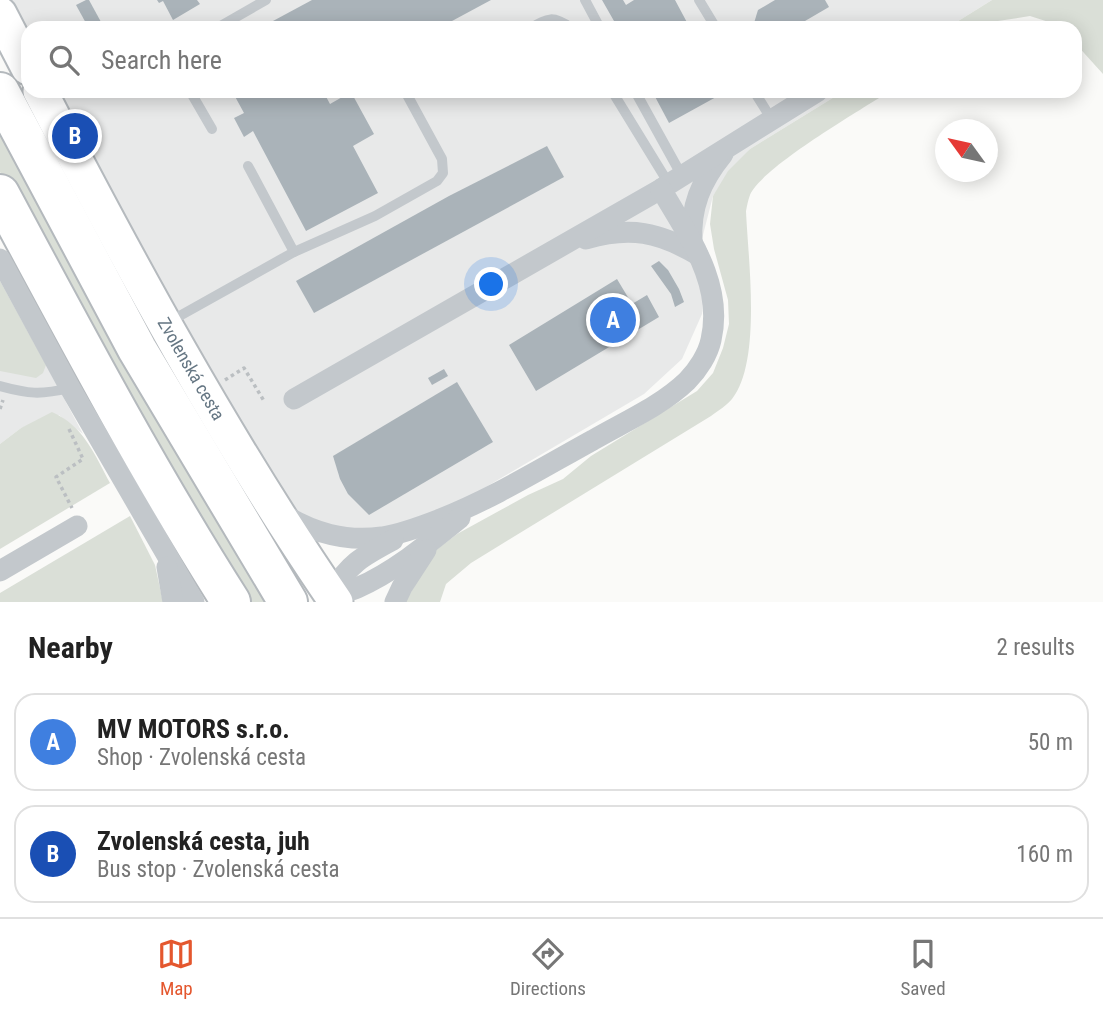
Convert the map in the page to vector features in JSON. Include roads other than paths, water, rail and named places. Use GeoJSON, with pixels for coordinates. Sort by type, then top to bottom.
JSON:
{"type":"FeatureCollection","features":[{"type":"Feature","properties":{"kind":"highway"},"geometry":{"type":"LineString","coordinates":[[0,92],[136,349],[190,443],[288,602]]}},
{"type":"Feature","properties":{"kind":"highway"},"geometry":{"type":"LineString","coordinates":[[0,194],[101,382],[231,602]]}},
{"type":"Feature","properties":{"kind":"main road","name":"Zvolenská cesta"},"geometry":{"type":"LineString","coordinates":[[0,14],[21,49]]}},
{"type":"Feature","properties":{"kind":"main road","name":"Zvolenská cesta"},"geometry":{"type":"LineString","coordinates":[[50,98],[165,324],[274,508]]}},
{"type":"Feature","properties":{"kind":"main road"},"geometry":{"type":"LineString","coordinates":[[274,508],[333,598]]}},
{"type":"Feature","properties":{"kind":"street","name":"Zvolenská cesta"},"geometry":{"type":"LineString","coordinates":[[293,399],[671,183],[807,98]]}},
{"type":"Feature","properties":{"kind":"street","name":"Zvolenská cesta"},"geometry":{"type":"LineString","coordinates":[[695,248],[695,200],[721,156],[736,142]]}},
{"type":"Feature","properties":{"kind":"street","name":"Zvolenská cesta"},"geometry":{"type":"LineString","coordinates":[[333,598],[344,571],[359,560],[428,532],[647,409],[688,380],[711,343],[714,297],[708,275],[671,183]]}},
{"type":"Feature","properties":{"kind":"street","name":"Zvolenská cesta"},"geometry":{"type":"LineString","coordinates":[[557,247],[604,234],[635,231],[657,234],[695,248]]}},
{"type":"Feature","properties":{"kind":"street"},"geometry":{"type":"LineString","coordinates":[[0,259],[70,388],[194,602]]}},
{"type":"Feature","properties":{"kind":"street","name":"Zvolenská cesta"},"geometry":{"type":"LineString","coordinates":[[274,508],[303,526],[333,537],[357,539],[428,532]]}},
{"type":"Feature","properties":{"kind":"street"},"geometry":{"type":"LineString","coordinates":[[0,571],[76,519]]}},
{"type":"Feature","properties":{"kind":"street","name":"Zvolenská cesta"},"geometry":{"type":"LineString","coordinates":[[395,602],[418,561],[428,532]]}},
{"type":"Feature","properties":{"kind":"street"},"geometry":{"type":"LineString","coordinates":[[162,548],[173,602]]}},
{"type":"Feature","properties":{"kind":"lane"},"geometry":{"type":"LineString","coordinates":[[229,21],[266,0]]}},
{"type":"Feature","properties":{"kind":"lane"},"geometry":{"type":"LineString","coordinates":[[585,0],[596,21]]}},
{"type":"Feature","properties":{"kind":"lane"},"geometry":{"type":"LineString","coordinates":[[699,0],[712,21]]}},
{"type":"Feature","properties":{"kind":"lane"},"geometry":{"type":"LineString","coordinates":[[543,21],[548,18],[560,21]]}},
{"type":"Feature","properties":{"kind":"lane"},"geometry":{"type":"LineString","coordinates":[[194,98],[212,129]]}},
{"type":"Feature","properties":{"kind":"lane"},"geometry":{"type":"LineString","coordinates":[[165,324],[294,251],[375,216],[437,181],[443,173],[442,159],[409,98]]}},
{"type":"Feature","properties":{"kind":"lane"},"geometry":{"type":"LineString","coordinates":[[616,98],[671,183]]}},
{"type":"Feature","properties":{"kind":"lane"},"geometry":{"type":"LineString","coordinates":[[638,98],[671,183]]}},
{"type":"Feature","properties":{"kind":"lane"},"geometry":{"type":"LineString","coordinates":[[758,98],[772,120]]}},
{"type":"Feature","properties":{"kind":"lane"},"geometry":{"type":"LineString","coordinates":[[248,166],[294,251]]}},
{"type":"Feature","properties":{"kind":"lane"},"geometry":{"type":"LineString","coordinates":[[0,386],[25,393],[46,394],[70,388]]}},
{"type":"Feature","properties":{"kind":"place","name":"Zvolenská cesta, juh"},"geometry":{"type":"Point","coordinates":[75,136]}},
{"type":"Feature","properties":{"kind":"place","name":"MV MOTORS s.r.o."},"geometry":{"type":"Point","coordinates":[613,320]}}]}
